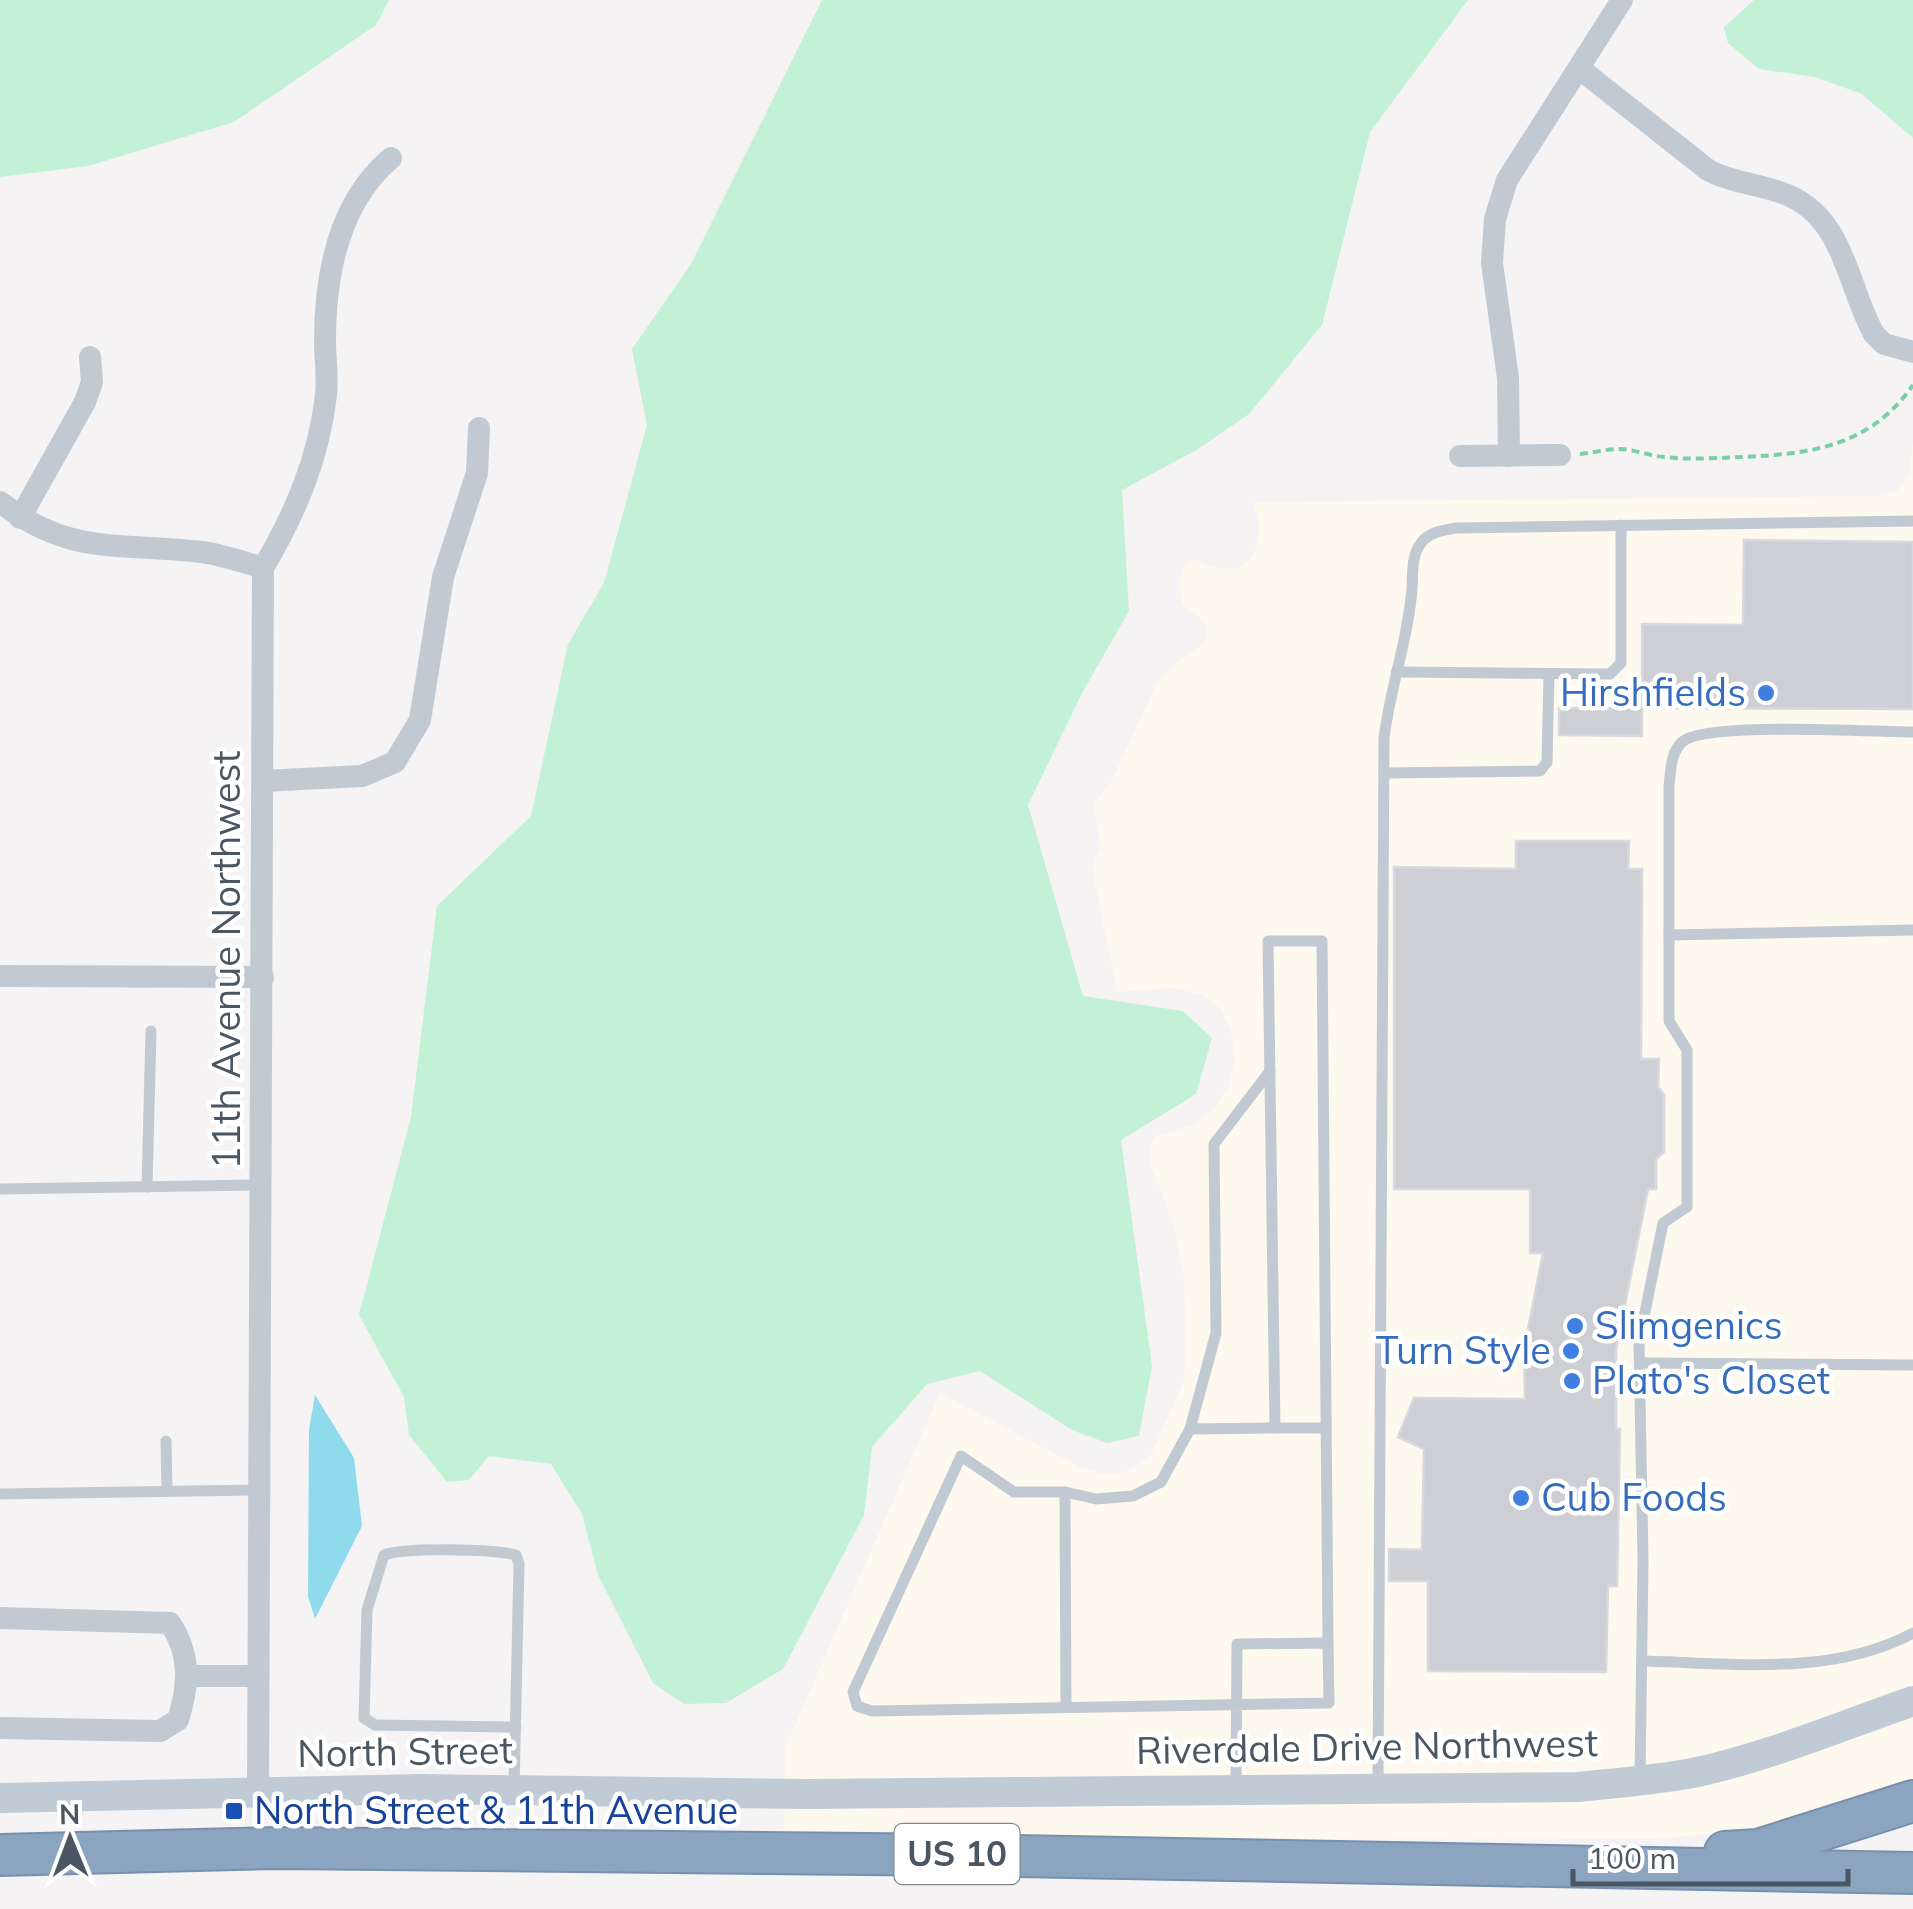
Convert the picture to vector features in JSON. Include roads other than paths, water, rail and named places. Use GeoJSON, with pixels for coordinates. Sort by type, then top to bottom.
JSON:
{"type":"FeatureCollection","features":[{"type":"Feature","properties":{"kind":"highway"},"geometry":{"type":"LineString","coordinates":[[1558,1866],[1758,1850],[1913,1802]]}},
{"type":"Feature","properties":{"kind":"highway","name":"US 10"},"geometry":{"type":"LineString","coordinates":[[0,1855],[278,1848],[968,1854],[1913,1874]]}},
{"type":"Feature","properties":{"kind":"street"},"geometry":{"type":"LineString","coordinates":[[1509,456],[1508,378],[1492,264],[1495,219],[1508,180],[1622,0]]}},
{"type":"Feature","properties":{"kind":"street"},"geometry":{"type":"LineString","coordinates":[[1580,69],[1708,170],[1725,179],[1768,186],[1796,199],[1817,216],[1842,254],[1874,334],[1884,344],[1913,352]]}},
{"type":"Feature","properties":{"kind":"street","name":"11th Avenue Northwest"},"geometry":{"type":"LineString","coordinates":[[258,1794],[263,568],[300,499],[315,449],[327,392],[327,286],[334,253],[350,209],[375,172],[391,158]]}},
{"type":"Feature","properties":{"kind":"street"},"geometry":{"type":"LineString","coordinates":[[20,518],[85,402],[92,382],[90,358]]}},
{"type":"Feature","properties":{"kind":"street"},"geometry":{"type":"LineString","coordinates":[[263,780],[362,776],[395,762],[420,720],[443,576],[478,473],[478,428]]}},
{"type":"Feature","properties":{"kind":"street"},"geometry":{"type":"LineString","coordinates":[[1460,456],[1560,455]]}},
{"type":"Feature","properties":{"kind":"street"},"geometry":{"type":"LineString","coordinates":[[0,502],[20,518],[84,543],[203,552],[263,568]]}},
{"type":"Feature","properties":{"kind":"street"},"geometry":{"type":"LineString","coordinates":[[0,976],[263,977]]}},
{"type":"Feature","properties":{"kind":"street"},"geometry":{"type":"LineString","coordinates":[[0,1618],[170,1623],[182,1641],[188,1676],[178,1720],[160,1731],[0,1728]]}},
{"type":"Feature","properties":{"kind":"street"},"geometry":{"type":"LineString","coordinates":[[188,1676],[258,1676]]}},
{"type":"Feature","properties":{"kind":"street","name":"Riverdale Drive Northwest"},"geometry":{"type":"LineString","coordinates":[[810,1794],[1578,1786],[1640,1782],[1741,1760],[1913,1702]]}},
{"type":"Feature","properties":{"kind":"street","name":"North Street"},"geometry":{"type":"LineString","coordinates":[[0,1798],[514,1790],[810,1794]]}},
{"type":"Feature","properties":{"kind":"lane"},"geometry":{"type":"LineString","coordinates":[[1378,1788],[1384,772],[1388,702],[1407,629],[1414,557],[1422,542],[1436,531],[1456,528],[1913,521]]}},
{"type":"Feature","properties":{"kind":"lane"},"geometry":{"type":"LineString","coordinates":[[1396,672],[1610,674],[1621,663],[1621,525]]}},
{"type":"Feature","properties":{"kind":"lane"},"geometry":{"type":"LineString","coordinates":[[1384,772],[1540,771],[1548,762],[1548,674]]}},
{"type":"Feature","properties":{"kind":"lane"},"geometry":{"type":"LineString","coordinates":[[1640,1782],[1639,1342],[1663,1222],[1687,1207],[1686,1050],[1669,1022],[1672,756],[1683,740],[1719,730],[1913,732]]}},
{"type":"Feature","properties":{"kind":"lane"},"geometry":{"type":"LineString","coordinates":[[1669,935],[1913,930]]}},
{"type":"Feature","properties":{"kind":"lane"},"geometry":{"type":"LineString","coordinates":[[1270,1071],[1214,1144],[1216,1334],[1190,1428],[1161,1482],[1132,1496],[1096,1500],[1066,1492],[1014,1492],[961,1456],[853,1692],[857,1706],[872,1710],[1329,1703],[1322,941],[1268,941],[1270,1071],[1275,1428]]}},
{"type":"Feature","properties":{"kind":"lane"},"geometry":{"type":"LineString","coordinates":[[148,1187],[150,1031]]}},
{"type":"Feature","properties":{"kind":"lane"},"geometry":{"type":"LineString","coordinates":[[0,1189],[261,1185]]}},
{"type":"Feature","properties":{"kind":"lane"},"geometry":{"type":"LineString","coordinates":[[1641,1363],[1913,1364]]}},
{"type":"Feature","properties":{"kind":"lane"},"geometry":{"type":"LineString","coordinates":[[1190,1428],[1326,1428]]}},
{"type":"Feature","properties":{"kind":"lane"},"geometry":{"type":"LineString","coordinates":[[166,1441],[167,1491]]}},
{"type":"Feature","properties":{"kind":"lane"},"geometry":{"type":"LineString","coordinates":[[0,1494],[258,1490]]}},
{"type":"Feature","properties":{"kind":"lane"},"geometry":{"type":"LineString","coordinates":[[1066,1492],[1066,1707]]}},
{"type":"Feature","properties":{"kind":"lane"},"geometry":{"type":"LineString","coordinates":[[514,1790],[516,1727],[519,1564],[516,1555],[420,1550],[393,1551],[384,1556],[366,1610],[364,1718],[375,1725],[516,1727]]}},
{"type":"Feature","properties":{"kind":"lane"},"geometry":{"type":"LineString","coordinates":[[1642,1661],[1819,1663],[1913,1633]]}},
{"type":"Feature","properties":{"kind":"lane"},"geometry":{"type":"LineString","coordinates":[[1236,1790],[1237,1644],[1328,1643]]}},
{"type":"Feature","properties":{"kind":"water"},"geometry":{"type":"Polygon","coordinates":[[[315,1395],[354,1458],[362,1526],[315,1619],[308,1596],[309,1430],[315,1395]]]}},
{"type":"Feature","properties":{"kind":"place","name":"Hirshfields"},"geometry":{"type":"Point","coordinates":[1766,693]}},
{"type":"Feature","properties":{"kind":"place","name":"Slimgenics"},"geometry":{"type":"Point","coordinates":[1575,1326]}},
{"type":"Feature","properties":{"kind":"place","name":"Turn Style"},"geometry":{"type":"Point","coordinates":[1571,1351]}},
{"type":"Feature","properties":{"kind":"place","name":"Plato's Closet"},"geometry":{"type":"Point","coordinates":[1572,1381]}},
{"type":"Feature","properties":{"kind":"place","name":"Cub Foods"},"geometry":{"type":"Point","coordinates":[1521,1498]}},
{"type":"Feature","properties":{"kind":"place","name":"North Street & 11th Avenue"},"geometry":{"type":"Point","coordinates":[234,1811]}}]}
